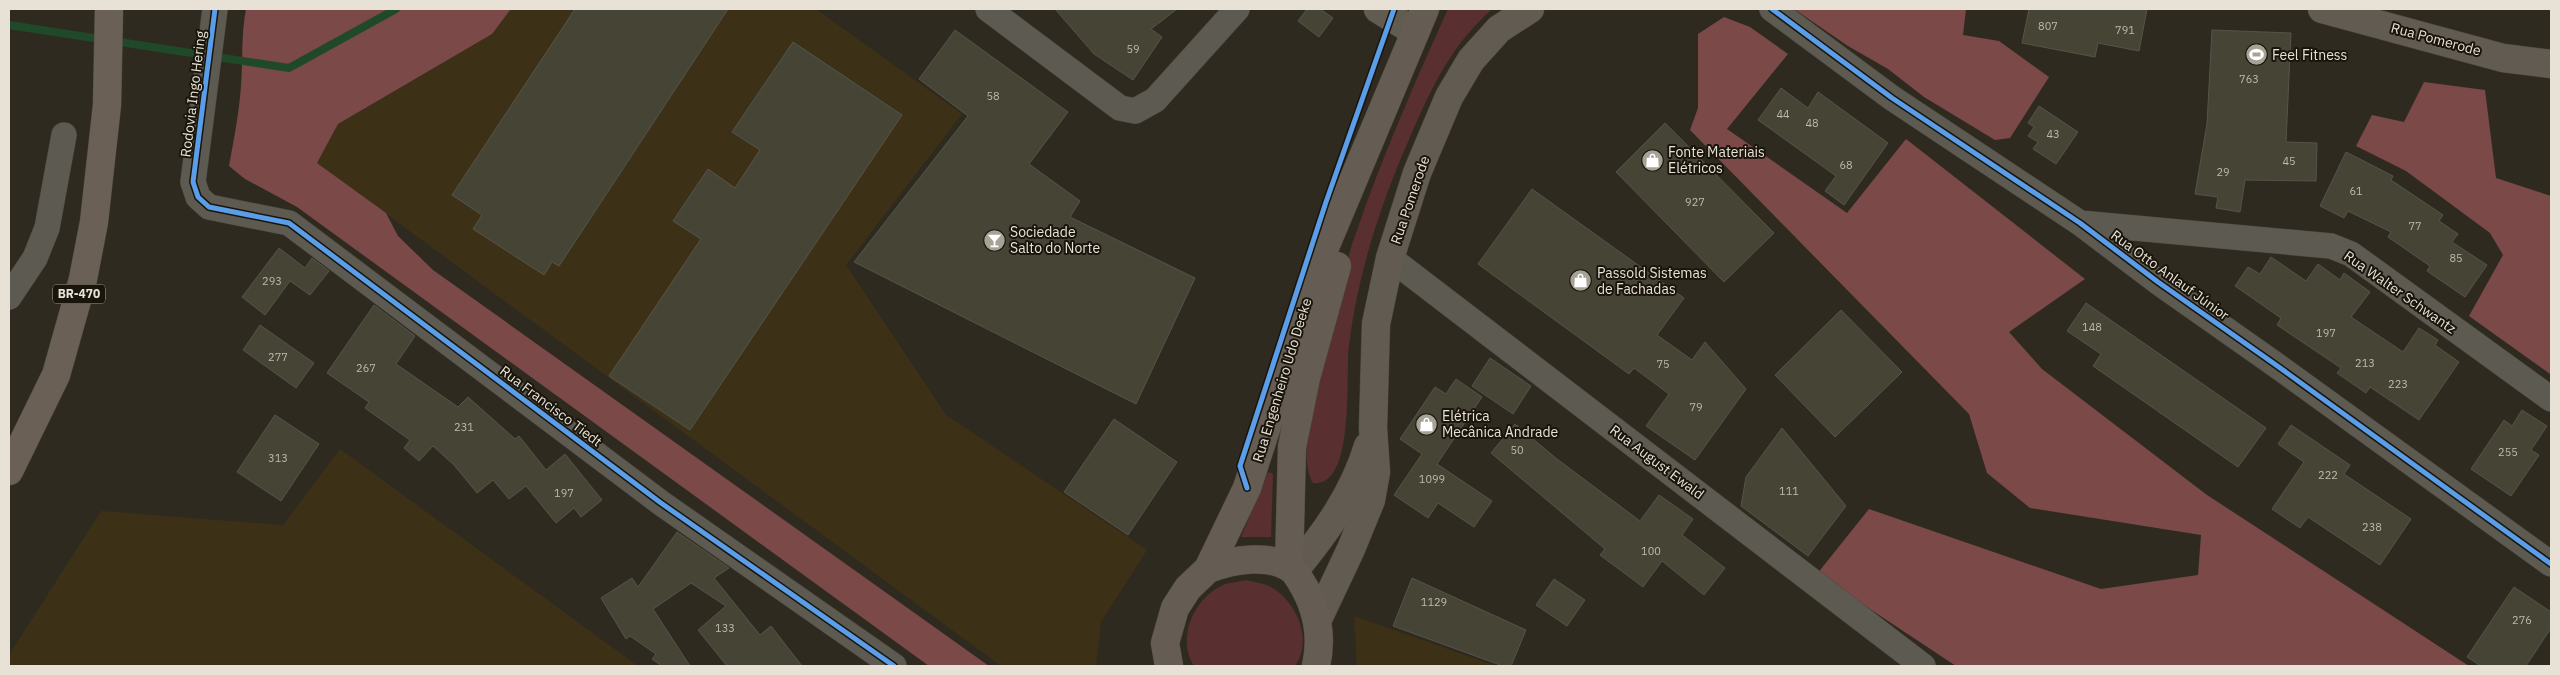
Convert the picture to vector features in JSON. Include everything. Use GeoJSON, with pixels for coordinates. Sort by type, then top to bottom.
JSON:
{"type":"FeatureCollection","features":[{"type":"Feature","properties":{"kind":"highway","name":"BR-470"},"geometry":{"type":"LineString","coordinates":[[9,471],[56,375],[83,279],[94,222],[106,105],[109,9]]}},
{"type":"Feature","properties":{"kind":"main road"},"geometry":{"type":"LineString","coordinates":[[1378,9],[1420,20]]}},
{"type":"Feature","properties":{"kind":"main road","name":"Rua Pomerode"},"geometry":{"type":"LineString","coordinates":[[1318,619],[1351,549],[1371,500],[1376,472],[1373,428],[1376,324],[1390,258],[1417,173],[1449,97],[1471,60],[1494,35],[1530,9]]}},
{"type":"Feature","properties":{"kind":"main road","name":"Rua Pomerode"},"geometry":{"type":"LineString","coordinates":[[2322,9],[2503,58],[2551,64]]}},
{"type":"Feature","properties":{"kind":"main road","name":"Rua Engenheiro Udo Deeke"},"geometry":{"type":"LineString","coordinates":[[1163,663],[1165,643],[1176,608],[1188,588],[1208,569],[1248,488],[1322,252],[1420,20]]}},
{"type":"Feature","properties":{"kind":"main road","name":"Rua Engenheiro Udo Deeke"},"geometry":{"type":"LineString","coordinates":[[1291,569],[1292,447],[1306,378],[1370,142]]}},
{"type":"Feature","properties":{"kind":"main road","name":"Rua Pomerode"},"geometry":{"type":"LineString","coordinates":[[1291,569],[1338,514],[1352,488],[1373,428]]}},
{"type":"Feature","properties":{"kind":"main road"},"geometry":{"type":"LineString","coordinates":[[1208,569],[1227,562],[1246,560],[1271,561],[1291,569],[1313,603],[1318,619],[1320,642],[1316,666]]}},
{"type":"Feature","properties":{"kind":"street","name":"Rodovia Ingo Hering"},"geometry":{"type":"LineString","coordinates":[[193,182],[200,140],[215,9]]}},
{"type":"Feature","properties":{"kind":"street"},"geometry":{"type":"LineString","coordinates":[[988,9],[1120,108],[1135,111],[1156,100],[1237,9]]}},
{"type":"Feature","properties":{"kind":"street","name":"Rua Otto Anlauf Júnior"},"geometry":{"type":"LineString","coordinates":[[1772,9],[1892,98],[2080,223],[2158,282],[2276,364],[2551,564]]}},
{"type":"Feature","properties":{"kind":"street"},"geometry":{"type":"LineString","coordinates":[[9,297],[36,258],[47,228],[64,135]]}},
{"type":"Feature","properties":{"kind":"street","name":"Rua Francisco Tiedt"},"geometry":{"type":"LineString","coordinates":[[193,182],[198,197],[209,207],[289,223],[661,503],[894,666]]}},
{"type":"Feature","properties":{"kind":"street","name":"Rua Walter Schwantz"},"geometry":{"type":"LineString","coordinates":[[2080,223],[2331,246],[2350,254],[2551,399]]}},
{"type":"Feature","properties":{"kind":"street","name":"Rua August Ewald"},"geometry":{"type":"LineString","coordinates":[[1390,258],[1923,666]]}},
{"type":"Feature","properties":{"kind":"shaded area"},"geometry":{"type":"Polygon","coordinates":[[[246,9],[511,9],[492,34],[338,124],[317,163],[386,213],[398,236],[433,270],[989,666],[929,666],[297,207],[245,179],[229,166],[240,96],[243,28],[246,9]]]}},
{"type":"Feature","properties":{"kind":"shaded area"},"geometry":{"type":"Polygon","coordinates":[[[511,9],[816,9],[962,114],[846,265],[946,415],[1147,550],[1101,622],[1096,666],[1001,666],[317,163],[338,124],[492,34],[511,9]]]}},
{"type":"Feature","properties":{"kind":"shaded area"},"geometry":{"type":"Polygon","coordinates":[[[1448,9],[1492,9],[1461,43],[1440,74],[1420,114],[1390,186],[1372,238],[1353,318],[1348,359],[1346,426],[1342,449],[1336,467],[1327,480],[1313,483],[1308,467],[1309,420],[1320,365],[1351,249],[1388,148],[1448,9]]]}},
{"type":"Feature","properties":{"kind":"shaded area"},"geometry":{"type":"Polygon","coordinates":[[[1794,9],[1966,9],[1963,35],[1999,41],[2049,77],[2010,138],[1995,140],[1924,97],[1888,69],[1848,46],[1794,9]]]}},
{"type":"Feature","properties":{"kind":"shaded area"},"geometry":{"type":"Polygon","coordinates":[[[1724,17],[1750,27],[1788,54],[1727,129],[1847,213],[1906,139],[2085,279],[2009,332],[2042,369],[2207,495],[2469,666],[1956,666],[1817,574],[1869,509],[2101,589],[2198,575],[2201,535],[2030,508],[1987,473],[1969,414],[1690,130],[1698,108],[1698,34],[1724,17]]]}},
{"type":"Feature","properties":{"kind":"shaded area"},"geometry":{"type":"Polygon","coordinates":[[[2424,82],[2485,90],[2496,178],[2551,196],[2550,374],[2469,316],[2503,255],[2490,233],[2406,171],[2356,146],[2372,115],[2404,122],[2424,82]]]}},
{"type":"Feature","properties":{"kind":"shaded area"},"geometry":{"type":"Polygon","coordinates":[[[340,449],[638,666],[9,666],[9,655],[101,511],[283,525],[340,449]]]}},
{"type":"Feature","properties":{"kind":"shaded area"},"geometry":{"type":"Polygon","coordinates":[[[1268,472],[1273,474],[1271,537],[1241,537],[1268,472]]]}},
{"type":"Feature","properties":{"kind":"shaded area"},"geometry":{"type":"Polygon","coordinates":[[[1246,580],[1269,586],[1279,592],[1294,610],[1299,621],[1303,644],[1295,666],[1194,666],[1189,655],[1187,643],[1188,631],[1196,609],[1213,591],[1223,585],[1246,580]]]}},
{"type":"Feature","properties":{"kind":"shaded area"},"geometry":{"type":"Polygon","coordinates":[[[1354,616],[1496,666],[1357,666],[1354,616]]]}},
{"type":"Feature","properties":{"kind":"building"},"geometry":{"type":"Polygon","coordinates":[[[575,9],[728,9],[559,266],[552,262],[544,275],[473,229],[482,215],[452,195],[575,9]]]}},
{"type":"Feature","properties":{"kind":"building"},"geometry":{"type":"Polygon","coordinates":[[[1055,9],[1177,9],[1151,29],[1162,37],[1133,80],[1094,54],[1055,9]]]}},
{"type":"Feature","properties":{"kind":"building"},"geometry":{"type":"Polygon","coordinates":[[[1307,9],[1320,9],[1333,18],[1319,37],[1298,21],[1307,9]]]}},
{"type":"Feature","properties":{"kind":"building"},"geometry":{"type":"Polygon","coordinates":[[[2029,9],[2147,9],[2139,51],[2098,43],[2095,57],[2022,43],[2029,9]]]}},
{"type":"Feature","properties":{"kind":"building","name":"Sociedade Salto do Norte"},"geometry":{"type":"Polygon","coordinates":[[[955,30],[1068,112],[1029,164],[1080,201],[1070,217],[1195,278],[1136,404],[854,262],[968,116],[919,79],[955,30]]]}},
{"type":"Feature","properties":{"kind":"building"},"geometry":{"type":"Polygon","coordinates":[[[2212,30],[2291,33],[2286,142],[2317,143],[2316,181],[2245,180],[2240,212],[2216,208],[2218,197],[2195,194],[2207,124],[2212,30]]]}},
{"type":"Feature","properties":{"kind":"building"},"geometry":{"type":"Polygon","coordinates":[[[793,42],[902,115],[690,430],[609,376],[701,239],[673,221],[708,169],[735,188],[760,150],[732,132],[793,42]]]}},
{"type":"Feature","properties":{"kind":"building"},"geometry":{"type":"Polygon","coordinates":[[[1781,88],[1808,108],[1818,92],[1888,143],[1844,205],[1825,191],[1836,176],[1758,120],[1781,88]]]}},
{"type":"Feature","properties":{"kind":"building"},"geometry":{"type":"Polygon","coordinates":[[[2039,106],[2078,132],[2056,164],[2033,149],[2038,142],[2028,136],[2034,127],[2028,123],[2039,106]]]}},
{"type":"Feature","properties":{"kind":"building"},"geometry":{"type":"Polygon","coordinates":[[[1665,123],[1774,233],[1724,282],[1616,172],[1665,123]]]}},
{"type":"Feature","properties":{"kind":"building"},"geometry":{"type":"Polygon","coordinates":[[[2346,152],[2393,176],[2391,180],[2443,215],[2439,221],[2458,234],[2452,242],[2487,265],[2465,297],[2427,271],[2430,266],[2388,237],[2391,232],[2348,211],[2344,218],[2320,206],[2346,152]]]}},
{"type":"Feature","properties":{"kind":"building","name":"Passold Sistemas de Fachadas"},"geometry":{"type":"Polygon","coordinates":[[[1532,189],[1684,298],[1657,335],[1692,360],[1705,342],[1746,389],[1695,460],[1646,426],[1669,394],[1634,368],[1629,374],[1478,264],[1532,189]]]}},
{"type":"Feature","properties":{"kind":"building"},"geometry":{"type":"Polygon","coordinates":[[[279,248],[305,268],[312,258],[329,271],[310,295],[290,281],[265,315],[242,297],[279,248]]]}},
{"type":"Feature","properties":{"kind":"building"},"geometry":{"type":"Polygon","coordinates":[[[2271,257],[2306,281],[2318,264],[2340,280],[2344,273],[2370,292],[2351,317],[2403,352],[2419,328],[2438,340],[2435,345],[2459,362],[2419,420],[2370,387],[2366,393],[2337,373],[2341,368],[2277,325],[2281,318],[2235,286],[2248,267],[2260,274],[2271,257]]]}},
{"type":"Feature","properties":{"kind":"building"},"geometry":{"type":"Polygon","coordinates":[[[2086,303],[2266,428],[2238,467],[2093,366],[2101,354],[2067,331],[2086,303]]]}},
{"type":"Feature","properties":{"kind":"building"},"geometry":{"type":"Polygon","coordinates":[[[374,305],[415,336],[396,364],[458,407],[468,397],[515,439],[519,436],[546,470],[565,454],[602,500],[581,517],[574,508],[556,523],[526,486],[509,499],[493,480],[477,493],[454,465],[433,446],[419,461],[404,448],[410,440],[365,408],[369,402],[327,373],[374,305]]]}},
{"type":"Feature","properties":{"kind":"building"},"geometry":{"type":"Polygon","coordinates":[[[1841,310],[1902,372],[1835,437],[1775,375],[1841,310]]]}},
{"type":"Feature","properties":{"kind":"building"},"geometry":{"type":"Polygon","coordinates":[[[260,325],[314,363],[296,388],[243,350],[260,325]]]}},
{"type":"Feature","properties":{"kind":"building"},"geometry":{"type":"Polygon","coordinates":[[[1490,358],[1531,386],[1513,414],[1472,386],[1490,358]]]}},
{"type":"Feature","properties":{"kind":"building"},"geometry":{"type":"Polygon","coordinates":[[[1456,379],[1482,397],[1437,464],[1492,501],[1474,527],[1438,503],[1428,518],[1394,495],[1422,454],[1400,439],[1435,387],[1446,394],[1456,379]]]}},
{"type":"Feature","properties":{"kind":"building"},"geometry":{"type":"Polygon","coordinates":[[[2522,410],[2547,426],[2531,450],[2539,455],[2511,496],[2471,469],[2504,420],[2512,426],[2522,410]]]}},
{"type":"Feature","properties":{"kind":"building"},"geometry":{"type":"Polygon","coordinates":[[[275,415],[319,444],[281,501],[237,472],[275,415]]]}},
{"type":"Feature","properties":{"kind":"building"},"geometry":{"type":"Polygon","coordinates":[[[1114,419],[1177,462],[1128,535],[1064,492],[1114,419]]]}},
{"type":"Feature","properties":{"kind":"building"},"geometry":{"type":"Polygon","coordinates":[[[1515,424],[1557,459],[1640,521],[1659,495],[1693,519],[1682,535],[1725,568],[1704,595],[1662,561],[1643,587],[1600,555],[1605,549],[1491,453],[1515,424]]]}},
{"type":"Feature","properties":{"kind":"building"},"geometry":{"type":"Polygon","coordinates":[[[2291,425],[2350,465],[2344,474],[2411,519],[2380,565],[2308,517],[2300,528],[2272,509],[2304,462],[2278,444],[2291,425]]]}},
{"type":"Feature","properties":{"kind":"building"},"geometry":{"type":"Polygon","coordinates":[[[1782,428],[1846,506],[1808,556],[1741,506],[1746,477],[1782,428]]]}},
{"type":"Feature","properties":{"kind":"building"},"geometry":{"type":"Polygon","coordinates":[[[677,532],[729,568],[714,578],[760,635],[771,626],[802,666],[727,666],[698,630],[726,606],[691,583],[653,609],[690,666],[662,666],[652,659],[656,654],[630,636],[626,639],[601,598],[632,578],[638,587],[677,532]]]}},
{"type":"Feature","properties":{"kind":"building"},"geometry":{"type":"Polygon","coordinates":[[[1412,578],[1526,630],[1511,666],[1503,666],[1393,626],[1412,578]]]}},
{"type":"Feature","properties":{"kind":"building"},"geometry":{"type":"Polygon","coordinates":[[[1554,579],[1585,600],[1567,626],[1536,605],[1554,579]]]}},
{"type":"Feature","properties":{"kind":"building"},"geometry":{"type":"Polygon","coordinates":[[[2514,587],[2551,612],[2551,628],[2526,666],[2481,666],[2467,657],[2514,587]]]}},
{"type":"Feature","properties":{"kind":"waterway"},"geometry":{"type":"LineString","coordinates":[[9,25],[289,68],[396,9]]}},
{"type":"Feature","properties":{"kind":"cycle path"},"geometry":{"type":"LineString","coordinates":[[215,9],[193,182],[198,197],[209,207],[289,223],[661,503],[894,666]]}},
{"type":"Feature","properties":{"kind":"cycle path"},"geometry":{"type":"LineString","coordinates":[[1247,488],[1240,466],[1326,202],[1394,9]]}},
{"type":"Feature","properties":{"kind":"cycle path"},"geometry":{"type":"LineString","coordinates":[[1772,9],[1892,98],[2080,223],[2158,282],[2551,564]]}},
{"type":"Feature","properties":{"kind":"place","name":"Feel Fitness"},"geometry":{"type":"Point","coordinates":[2256,55]}},
{"type":"Feature","properties":{"kind":"place","name":"Fonte Materiais Elétricos"},"geometry":{"type":"Point","coordinates":[1652,160]}},
{"type":"Feature","properties":{"kind":"place","name":"Sociedade Salto do Norte"},"geometry":{"type":"Point","coordinates":[994,240]}},
{"type":"Feature","properties":{"kind":"place","name":"Passold Sistemas de Fachadas"},"geometry":{"type":"Point","coordinates":[1581,281]}},
{"type":"Feature","properties":{"kind":"place","name":"Elétrica Mecânica Andrade"},"geometry":{"type":"Point","coordinates":[1426,424]}}]}
